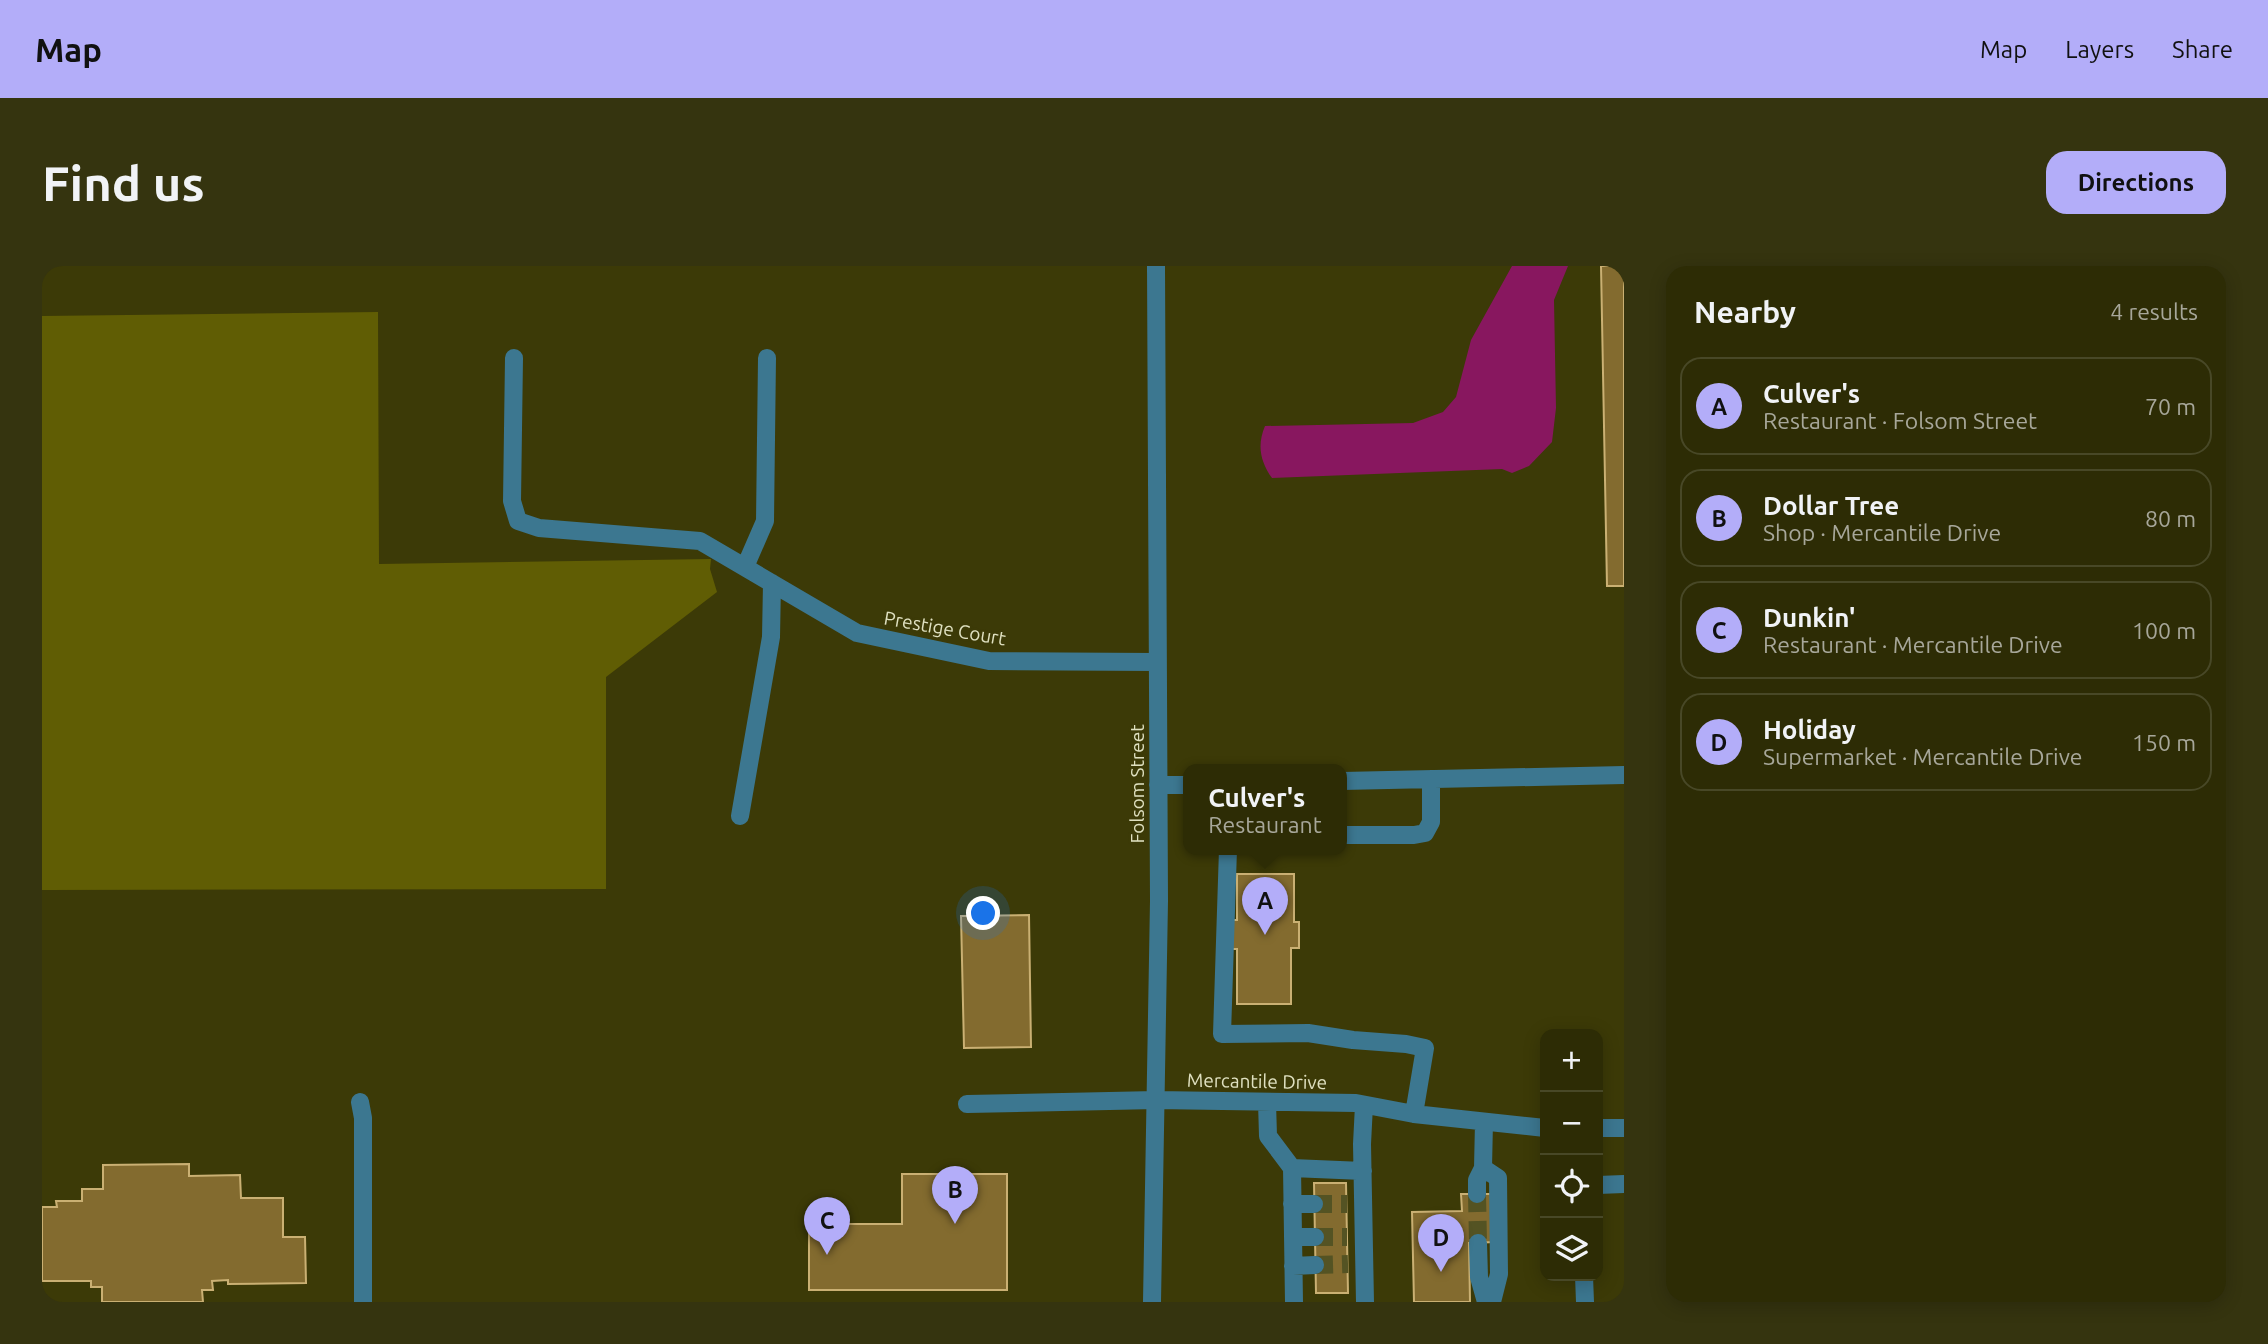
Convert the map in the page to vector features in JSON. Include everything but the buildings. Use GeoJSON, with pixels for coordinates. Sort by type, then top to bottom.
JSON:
{"type":"FeatureCollection","features":[{"type":"Feature","properties":{"kind":"street","name":"Folsom Street"},"geometry":{"type":"LineString","coordinates":[[1152,1302],[1158,785],[1156,266]]}},
{"type":"Feature","properties":{"kind":"street","name":"Prestige Court"},"geometry":{"type":"LineString","coordinates":[[514,358],[512,501],[518,521],[540,528],[700,541],[857,634],[989,661],[1157,662]]}},
{"type":"Feature","properties":{"kind":"street"},"geometry":{"type":"LineString","coordinates":[[745,567],[765,521],[767,358]]}},
{"type":"Feature","properties":{"kind":"street"},"geometry":{"type":"LineString","coordinates":[[740,816],[771,636],[772,583]]}},
{"type":"Feature","properties":{"kind":"street"},"geometry":{"type":"LineString","coordinates":[[1347,781],[1624,775]]}},
{"type":"Feature","properties":{"kind":"street"},"geometry":{"type":"LineString","coordinates":[[1347,835],[1425,833],[1431,822],[1431,779]]}},
{"type":"Feature","properties":{"kind":"street"},"geometry":{"type":"LineString","coordinates":[[1158,785],[1183,785]]}},
{"type":"Feature","properties":{"kind":"street"},"geometry":{"type":"LineString","coordinates":[[1228,855],[1222,1034],[1308,1033],[1425,1048],[1424,1067],[1414,1114]]}},
{"type":"Feature","properties":{"kind":"street","name":"Mercantile Drive"},"geometry":{"type":"LineString","coordinates":[[967,1104],[1156,1100],[1364,1105],[1414,1114],[1540,1128]]}},
{"type":"Feature","properties":{"kind":"street"},"geometry":{"type":"LineString","coordinates":[[360,1102],[363,1118],[363,1302]]}},
{"type":"Feature","properties":{"kind":"street"},"geometry":{"type":"LineString","coordinates":[[1267,1102],[1268,1136],[1292,1168],[1294,1302]]}},
{"type":"Feature","properties":{"kind":"street"},"geometry":{"type":"LineString","coordinates":[[1364,1105],[1363,1171],[1355,1205],[1356,1264],[1365,1302]]}},
{"type":"Feature","properties":{"kind":"street"},"geometry":{"type":"LineString","coordinates":[[1477,1194],[1477,1180],[1483,1168],[1484,1122]]}},
{"type":"Feature","properties":{"kind":"street"},"geometry":{"type":"LineString","coordinates":[[1603,1128],[1624,1128]]}},
{"type":"Feature","properties":{"kind":"street"},"geometry":{"type":"LineString","coordinates":[[1292,1168],[1363,1171]]}},
{"type":"Feature","properties":{"kind":"street"},"geometry":{"type":"LineString","coordinates":[[1483,1168],[1498,1178],[1499,1274],[1492,1302]]}},
{"type":"Feature","properties":{"kind":"street"},"geometry":{"type":"LineString","coordinates":[[1603,1185],[1624,1184]]}},
{"type":"Feature","properties":{"kind":"street"},"geometry":{"type":"LineString","coordinates":[[1292,1205],[1314,1204]]}},
{"type":"Feature","properties":{"kind":"street"},"geometry":{"type":"LineString","coordinates":[[1293,1237],[1315,1237]]}},
{"type":"Feature","properties":{"kind":"street"},"geometry":{"type":"LineString","coordinates":[[1478,1243],[1479,1277],[1486,1302]]}},
{"type":"Feature","properties":{"kind":"street"},"geometry":{"type":"LineString","coordinates":[[1293,1266],[1315,1265]]}},
{"type":"Feature","properties":{"kind":"street"},"geometry":{"type":"LineString","coordinates":[[1584,1281],[1585,1302]]}},
{"type":"Feature","properties":{"kind":"shaded area"},"geometry":{"type":"Polygon","coordinates":[[[1512,266],[1568,266],[1554,300],[1556,408],[1552,442],[1529,466],[1512,473],[1502,469],[1272,478],[1261,453],[1265,426],[1413,423],[1443,412],[1456,397],[1471,340],[1512,266]]]}},
{"type":"Feature","properties":{"kind":"shaded area"},"geometry":{"type":"Polygon","coordinates":[[[378,312],[379,564],[711,559],[710,569],[717,592],[606,677],[606,889],[42,890],[42,316],[378,312]]]}},
{"type":"Feature","properties":{"kind":"tunnel"},"geometry":{"type":"LineString","coordinates":[[1477,1194],[1478,1243]]}},
{"type":"Feature","properties":{"kind":"tunnel"},"geometry":{"type":"LineString","coordinates":[[1314,1204],[1347,1204]]}},
{"type":"Feature","properties":{"kind":"tunnel"},"geometry":{"type":"LineString","coordinates":[[1315,1237],[1347,1237]]}},
{"type":"Feature","properties":{"kind":"tunnel"},"geometry":{"type":"LineString","coordinates":[[1315,1265],[1348,1264]]}},
{"type":"Feature","properties":{"kind":"place","name":"Culver's"},"geometry":{"type":"Point","coordinates":[1265,935]}},
{"type":"Feature","properties":{"kind":"place","name":"Dollar Tree"},"geometry":{"type":"Point","coordinates":[955,1224]}},
{"type":"Feature","properties":{"kind":"place","name":"Dunkin'"},"geometry":{"type":"Point","coordinates":[827,1255]}},
{"type":"Feature","properties":{"kind":"place","name":"Holiday"},"geometry":{"type":"Point","coordinates":[1441,1272]}}]}
